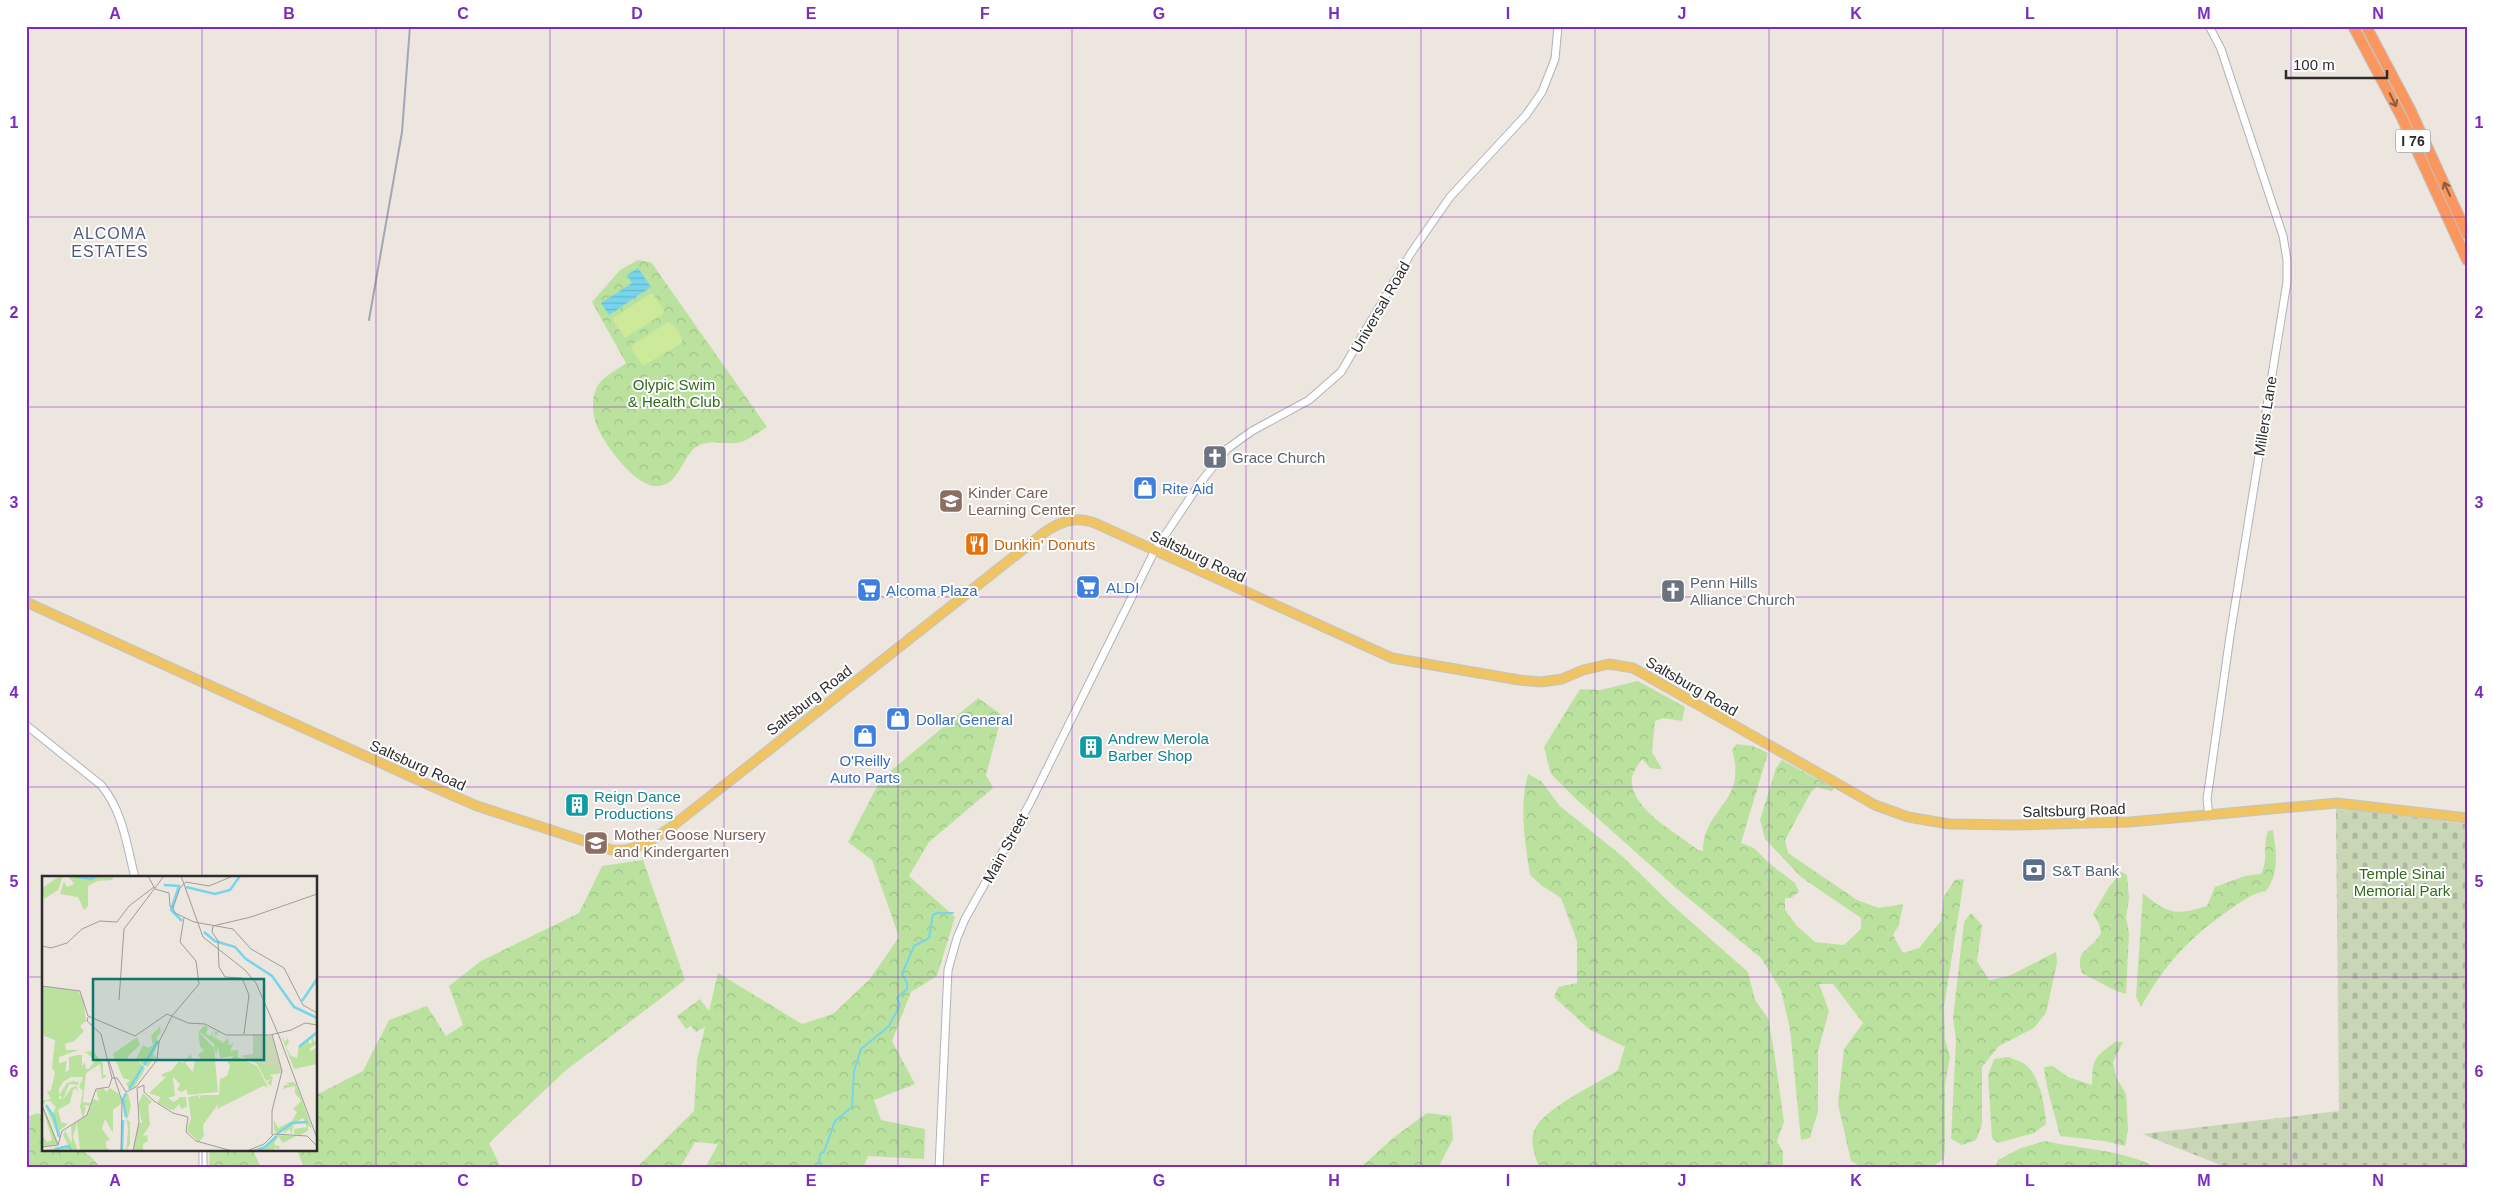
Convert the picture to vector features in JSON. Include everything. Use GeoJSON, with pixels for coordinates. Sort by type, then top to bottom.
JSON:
{"type":"FeatureCollection","features":[{"type":"Feature","properties":{"kind":"highway","name":"I 76"},"geometry":{"type":"LineString","coordinates":[[2354,26],[2399,110],[2467,260]]}},
{"type":"Feature","properties":{"kind":"highway","name":"I 76"},"geometry":{"type":"LineString","coordinates":[[2366,26],[2410,109],[2467,234]]}},
{"type":"Feature","properties":{"kind":"main road","name":"Saltsburg Road"},"geometry":{"type":"LineString","coordinates":[[26,602],[438,790],[478,806],[586,843],[620,850],[640,846],[670,828],[1054,525],[1073,519],[1082,519],[1155,550],[1371,650],[1407,662],[1541,682],[1562,679],[1583,670],[1609,664],[1633,668],[1874,805],[1908,817],[1949,824],[2015,825],[2130,822],[2337,803],[2467,818]]}},
{"type":"Feature","properties":{"kind":"street","name":"Universal Road"},"geometry":{"type":"LineString","coordinates":[[1155,550],[1198,485],[1227,449],[1245,435],[1309,400],[1340,372],[1411,253],[1450,197],[1526,115],[1542,92],[1555,59],[1558,26]]}},
{"type":"Feature","properties":{"kind":"street","name":"Millers Lane"},"geometry":{"type":"LineString","coordinates":[[2208,816],[2207,799],[2230,636],[2287,282],[2287,260],[2283,236],[2221,48],[2209,26]]}},
{"type":"Feature","properties":{"kind":"street","name":"Main Street"},"geometry":{"type":"LineString","coordinates":[[939,1168],[948,970],[956,938],[1030,803],[1155,550]]}},
{"type":"Feature","properties":{"kind":"street"},"geometry":{"type":"LineString","coordinates":[[26,725],[101,785],[111,796],[117,808],[134,876]]}},
{"type":"Feature","properties":{"kind":"street"},"geometry":{"type":"LineString","coordinates":[[203,1152],[203,1168]]}},
{"type":"Feature","properties":{"kind":"green space","name":"Olypic Swim & Health Club"},"geometry":{"type":"Polygon","coordinates":[[[638,260],[651,262],[767,427],[741,442],[701,444],[691,452],[671,481],[658,486],[649,485],[639,479],[620,461],[598,429],[593,412],[593,399],[597,387],[607,376],[626,363],[592,302],[620,270],[638,260]]]}},
{"type":"Feature","properties":{"kind":"green space"},"geometry":{"type":"Polygon","coordinates":[[[650,294],[654,295],[664,310],[663,314],[625,338],[613,321],[613,318],[650,294]]]}},
{"type":"Feature","properties":{"kind":"green space"},"geometry":{"type":"Polygon","coordinates":[[[668,322],[678,331],[682,343],[643,366],[632,350],[632,345],[668,322]]]}},
{"type":"Feature","properties":{"kind":"green space"},"geometry":{"type":"Polygon","coordinates":[[[1638,681],[1685,707],[1682,721],[1663,718],[1655,721],[1652,752],[1662,769],[1650,768],[1642,759],[1632,778],[1635,795],[1641,805],[1659,822],[1698,850],[1703,851],[1705,836],[1710,824],[1730,794],[1734,782],[1735,768],[1732,750],[1737,744],[1753,746],[1768,753],[1741,843],[1754,848],[1770,864],[1795,883],[1799,892],[1791,898],[1785,898],[1785,910],[1796,925],[1815,942],[1844,945],[1861,929],[1861,918],[1801,877],[1765,839],[1760,820],[1776,768],[1782,760],[1834,788],[1832,791],[1816,787],[1811,792],[1785,840],[1788,853],[1857,900],[1879,908],[1903,904],[1899,925],[1893,935],[1903,953],[1919,948],[1941,921],[1944,896],[1955,880],[1964,879],[1944,1007],[1945,1039],[1950,1057],[1945,1084],[1944,1159],[1932,1167],[1863,1168],[1851,1161],[1838,1104],[1844,1049],[1863,1023],[1833,984],[1819,984],[1829,1011],[1818,1051],[1818,1111],[1810,1138],[1801,1140],[1790,1029],[1781,990],[1761,958],[1676,888],[1576,799],[1551,774],[1544,747],[1580,689],[1600,690],[1638,681]]]}},
{"type":"Feature","properties":{"kind":"green space"},"geometry":{"type":"Polygon","coordinates":[[[978,698],[1002,715],[986,775],[993,788],[929,842],[909,876],[955,917],[937,976],[911,992],[892,1041],[915,1084],[874,1100],[881,1120],[925,1129],[924,1159],[868,1156],[863,1168],[705,1168],[718,1144],[695,1142],[680,1168],[636,1168],[694,1111],[697,1060],[705,1027],[696,1032],[691,1026],[686,1029],[677,1016],[700,999],[709,1011],[718,973],[802,1024],[833,1014],[870,979],[899,937],[872,860],[848,842],[881,779],[978,698]]]}},
{"type":"Feature","properties":{"kind":"green space"},"geometry":{"type":"Polygon","coordinates":[[[1528,774],[1541,781],[1560,806],[1622,856],[1671,904],[1748,972],[1755,1000],[1768,1018],[1774,1051],[1784,1122],[1777,1141],[1783,1152],[1783,1168],[1539,1168],[1532,1142],[1536,1127],[1550,1112],[1561,1104],[1618,1070],[1625,1047],[1589,1029],[1554,997],[1558,987],[1577,983],[1577,941],[1561,898],[1530,875],[1523,812],[1528,774]]]}},
{"type":"Feature","properties":{"kind":"green space","name":"Temple Sinai Memorial Park"},"geometry":{"type":"Polygon","coordinates":[[[2336,809],[2467,824],[2467,1168],[2228,1168],[2142,1134],[2339,1111],[2336,809]]]}},
{"type":"Feature","properties":{"kind":"green space"},"geometry":{"type":"Polygon","coordinates":[[[2273,830],[2276,862],[2273,877],[2266,891],[2256,893],[2244,900],[2217,918],[2192,940],[2160,977],[2141,1007],[2136,997],[2143,893],[2159,906],[2173,911],[2188,911],[2207,906],[2215,887],[2245,876],[2261,874],[2265,863],[2266,837],[2268,831],[2273,830]]]}},
{"type":"Feature","properties":{"kind":"green space"},"geometry":{"type":"Polygon","coordinates":[[[643,860],[685,980],[565,1071],[489,1143],[501,1168],[304,1168],[298,1152],[318,1152],[318,1094],[363,1071],[389,1020],[427,1006],[446,1036],[463,1025],[449,986],[481,961],[579,913],[602,866],[643,860]]]}},
{"type":"Feature","properties":{"kind":"green space"},"geometry":{"type":"Polygon","coordinates":[[[2121,872],[2127,875],[2129,899],[2126,917],[2129,933],[2126,994],[2116,991],[2082,973],[2080,965],[2082,955],[2101,933],[2099,924],[2093,914],[2109,887],[2121,872]]]}},
{"type":"Feature","properties":{"kind":"green space"},"geometry":{"type":"Polygon","coordinates":[[[1971,913],[1982,925],[1977,961],[1989,980],[2009,976],[2056,952],[2057,963],[2046,1013],[2034,1028],[1999,1046],[1982,1067],[1982,1125],[1976,1140],[1962,1145],[1951,1139],[1956,1040],[1953,1018],[1964,922],[1971,913]]]}},
{"type":"Feature","properties":{"kind":"green space"},"geometry":{"type":"Polygon","coordinates":[[[2115,1042],[2123,1042],[2113,1062],[2116,1077],[2126,1094],[2128,1129],[2125,1146],[2104,1141],[2060,1136],[2044,1067],[2053,1066],[2068,1077],[2092,1085],[2094,1064],[2098,1056],[2115,1042]]]}},
{"type":"Feature","properties":{"kind":"green space"},"geometry":{"type":"Polygon","coordinates":[[[2008,1057],[2023,1063],[2034,1074],[2043,1099],[2046,1124],[2034,1133],[1998,1143],[1992,1138],[1988,1075],[1994,1059],[2008,1057]]]}},
{"type":"Feature","properties":{"kind":"green space"},"geometry":{"type":"Polygon","coordinates":[[[38,1113],[42,1116],[42,1152],[84,1152],[94,1160],[100,1168],[26,1168],[26,1117],[38,1113]]]}},
{"type":"Feature","properties":{"kind":"green space"},"geometry":{"type":"Polygon","coordinates":[[[1427,1113],[1451,1116],[1453,1139],[1438,1168],[1360,1168],[1393,1138],[1427,1113]]]}},
{"type":"Feature","properties":{"kind":"green space"},"geometry":{"type":"Polygon","coordinates":[[[2045,1141],[2116,1153],[2158,1168],[1995,1168],[1998,1160],[2021,1148],[2045,1141]]]}},
{"type":"Feature","properties":{"kind":"green space"},"geometry":{"type":"Polygon","coordinates":[[[210,1152],[254,1152],[261,1168],[209,1168],[210,1152]]]}},
{"type":"Feature","properties":{"kind":"water"},"geometry":{"type":"Polygon","coordinates":[[[638,268],[651,287],[609,315],[601,303],[632,283],[627,275],[638,268]]]}},
{"type":"Feature","properties":{"kind":"waterway"},"geometry":{"type":"LineString","coordinates":[[817,1168],[819,1166],[820,1154],[824,1152],[835,1121],[852,1107],[854,1071],[861,1049],[889,1026],[900,1005],[897,998],[907,989],[907,983],[902,974],[914,946],[929,938],[933,915],[937,913],[953,913]]}},
{"type":"Feature","properties":{"kind":"railway"},"geometry":{"type":"LineString","coordinates":[[369,320],[402,132],[410,26]]}},
{"type":"Feature","properties":{"kind":"place","name":"Grace Church"},"geometry":{"type":"Point","coordinates":[1215,457]}},
{"type":"Feature","properties":{"kind":"place","name":"Rite Aid"},"geometry":{"type":"Point","coordinates":[1145,488]}},
{"type":"Feature","properties":{"kind":"place","name":"Kinder Care Learning Center"},"geometry":{"type":"Point","coordinates":[951,501]}},
{"type":"Feature","properties":{"kind":"place","name":"Dunkin' Donuts"},"geometry":{"type":"Point","coordinates":[977,544]}},
{"type":"Feature","properties":{"kind":"place","name":"ALDI"},"geometry":{"type":"Point","coordinates":[1088,587]}},
{"type":"Feature","properties":{"kind":"place","name":"Alcoma Plaza"},"geometry":{"type":"Point","coordinates":[869,590]}},
{"type":"Feature","properties":{"kind":"place","name":"Penn Hills Alliance Church"},"geometry":{"type":"Point","coordinates":[1673,591]}},
{"type":"Feature","properties":{"kind":"place","name":"Dollar General"},"geometry":{"type":"Point","coordinates":[898,719]}},
{"type":"Feature","properties":{"kind":"place","name":"O'Reilly Auto Parts"},"geometry":{"type":"Point","coordinates":[865,736]}},
{"type":"Feature","properties":{"kind":"place","name":"Andrew Merola Barber Shop"},"geometry":{"type":"Point","coordinates":[1091,747]}},
{"type":"Feature","properties":{"kind":"place","name":"Reign Dance Productions"},"geometry":{"type":"Point","coordinates":[577,805]}},
{"type":"Feature","properties":{"kind":"place","name":"Mother Goose Nursery and Kindergarten"},"geometry":{"type":"Point","coordinates":[596,843]}},
{"type":"Feature","properties":{"kind":"place","name":"S&T Bank"},"geometry":{"type":"Point","coordinates":[2034,870]}},
{"type":"Feature","properties":{"kind":"district","name":"ALCOMA ESTATES"},"geometry":{"type":"Point","coordinates":[110,242]}}]}
